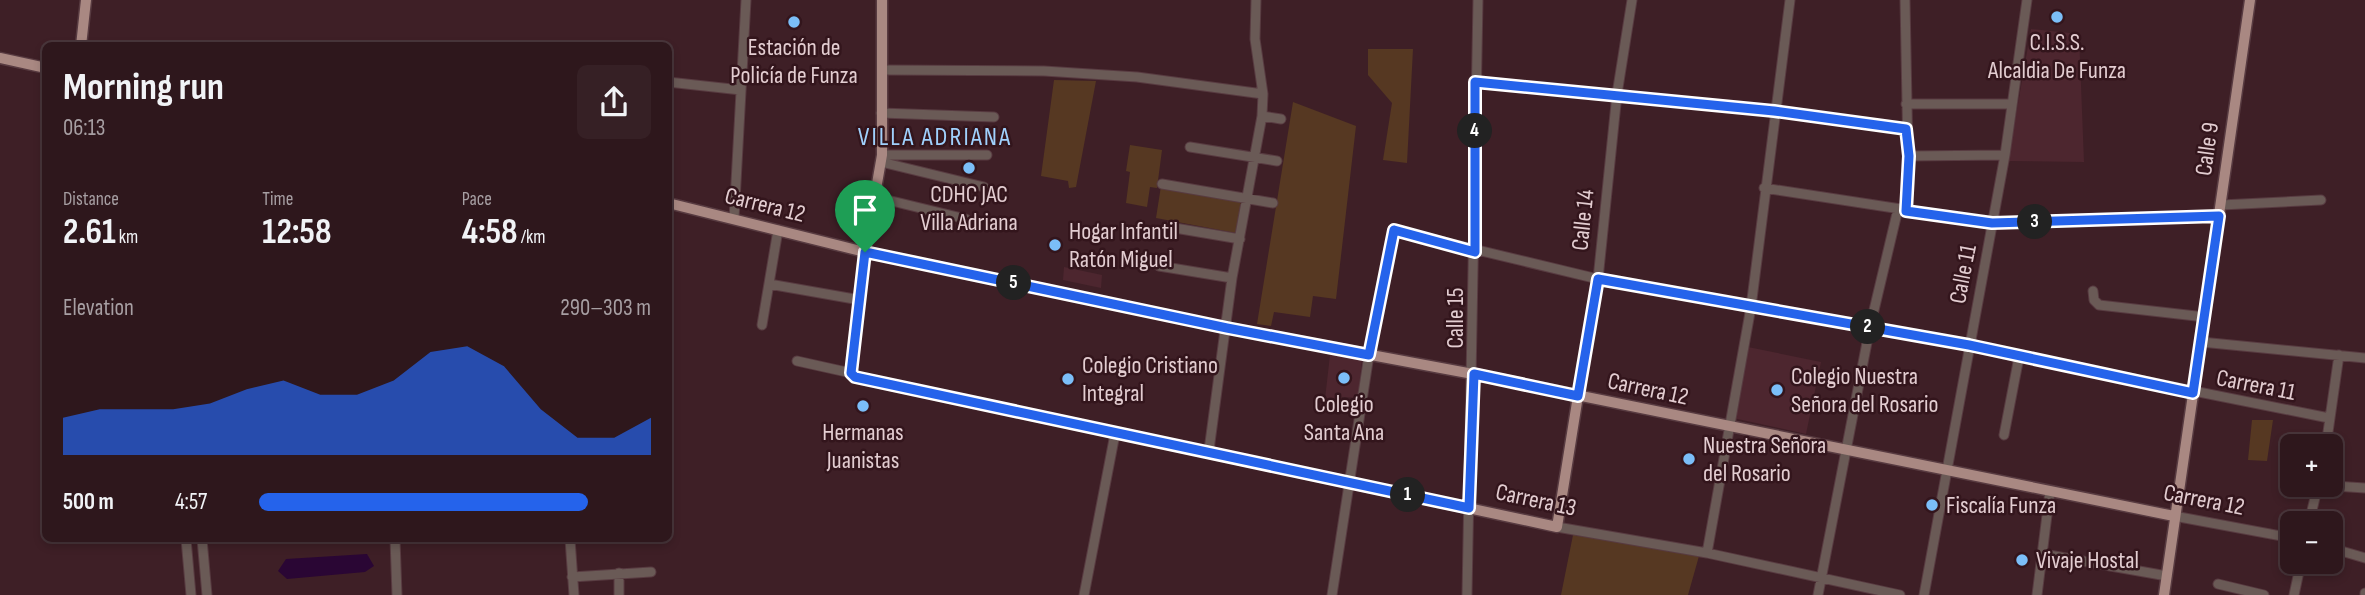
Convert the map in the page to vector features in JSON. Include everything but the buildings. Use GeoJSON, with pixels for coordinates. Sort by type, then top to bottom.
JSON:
{"type":"FeatureCollection","features":[{"type":"Feature","properties":{"kind":"main road"},"geometry":{"type":"LineString","coordinates":[[81,42],[86,0]]}},
{"type":"Feature","properties":{"kind":"main road"},"geometry":{"type":"LineString","coordinates":[[851,373],[865,252],[881,158],[882,0]]}},
{"type":"Feature","properties":{"kind":"main road","name":"Calle 9"},"geometry":{"type":"LineString","coordinates":[[2164,595],[2250,0]]}},
{"type":"Feature","properties":{"kind":"main road"},"geometry":{"type":"LineString","coordinates":[[0,58],[42,67]]}},
{"type":"Feature","properties":{"kind":"main road","name":"Carrera 12"},"geometry":{"type":"LineString","coordinates":[[672,204],[865,252],[1227,328],[1474,374],[1846,451],[1949,468],[2174,516]]}},
{"type":"Feature","properties":{"kind":"main road","name":"Carrera 13"},"geometry":{"type":"LineString","coordinates":[[851,373],[855,377],[912,390],[1115,434],[1209,450],[1557,527]]}},
{"type":"Feature","properties":{"kind":"main road","name":"Calle 14"},"geometry":{"type":"LineString","coordinates":[[1557,527],[1578,396]]}},
{"type":"Feature","properties":{"kind":"street"},"geometry":{"type":"LineString","coordinates":[[734,219],[746,0]]}},
{"type":"Feature","properties":{"kind":"street"},"geometry":{"type":"LineString","coordinates":[[1209,450],[1232,278],[1262,116],[1263,94],[1256,57],[1256,0]]}},
{"type":"Feature","properties":{"kind":"street","name":"Calle 15"},"geometry":{"type":"LineString","coordinates":[[1467,595],[1474,374],[1475,82],[1478,0]]}},
{"type":"Feature","properties":{"kind":"street","name":"Calle 14"},"geometry":{"type":"LineString","coordinates":[[1578,396],[1598,279],[1617,94],[1632,0]]}},
{"type":"Feature","properties":{"kind":"street"},"geometry":{"type":"LineString","coordinates":[[1706,553],[1751,307],[1764,188],[1790,0]]}},
{"type":"Feature","properties":{"kind":"street"},"geometry":{"type":"LineString","coordinates":[[1818,595],[1870,327],[1902,210],[1909,156],[1906,129],[1905,0]]}},
{"type":"Feature","properties":{"kind":"street","name":"Calle 11"},"geometry":{"type":"LineString","coordinates":[[1924,595],[2005,155],[2010,104],[2027,0]]}},
{"type":"Feature","properties":{"kind":"street"},"geometry":{"type":"LineString","coordinates":[[882,70],[1069,72],[1137,77],[1263,94]]}},
{"type":"Feature","properties":{"kind":"street"},"geometry":{"type":"LineString","coordinates":[[672,82],[741,90]]}},
{"type":"Feature","properties":{"kind":"street"},"geometry":{"type":"LineString","coordinates":[[1475,82],[1774,111],[1906,129]]}},
{"type":"Feature","properties":{"kind":"street"},"geometry":{"type":"LineString","coordinates":[[1906,104],[2010,104]]}},
{"type":"Feature","properties":{"kind":"street"},"geometry":{"type":"LineString","coordinates":[[881,113],[994,117]]}},
{"type":"Feature","properties":{"kind":"street"},"geometry":{"type":"LineString","coordinates":[[1262,116],[1281,119]]}},
{"type":"Feature","properties":{"kind":"street"},"geometry":{"type":"LineString","coordinates":[[1189,147],[1277,161]]}},
{"type":"Feature","properties":{"kind":"street"},"geometry":{"type":"LineString","coordinates":[[881,158],[987,155]]}},
{"type":"Feature","properties":{"kind":"street"},"geometry":{"type":"LineString","coordinates":[[1909,156],[2005,155]]}},
{"type":"Feature","properties":{"kind":"street"},"geometry":{"type":"LineString","coordinates":[[881,158],[984,187]]}},
{"type":"Feature","properties":{"kind":"street"},"geometry":{"type":"LineString","coordinates":[[1162,184],[1273,203]]}},
{"type":"Feature","properties":{"kind":"street"},"geometry":{"type":"LineString","coordinates":[[1764,188],[1992,223],[2220,211],[2321,200]]}},
{"type":"Feature","properties":{"kind":"street"},"geometry":{"type":"LineString","coordinates":[[875,197],[966,219]]}},
{"type":"Feature","properties":{"kind":"street"},"geometry":{"type":"LineString","coordinates":[[1169,227],[1240,239]]}},
{"type":"Feature","properties":{"kind":"street"},"geometry":{"type":"LineString","coordinates":[[762,325],[778,230]]}},
{"type":"Feature","properties":{"kind":"street","name":"Carrera 11"},"geometry":{"type":"LineString","coordinates":[[1369,355],[1394,230],[1475,252],[1598,279],[1969,345],[2193,393],[2329,418]]}},
{"type":"Feature","properties":{"kind":"street"},"geometry":{"type":"LineString","coordinates":[[1159,266],[1232,278]]}},
{"type":"Feature","properties":{"kind":"street"},"geometry":{"type":"LineString","coordinates":[[769,284],[860,300]]}},
{"type":"Feature","properties":{"kind":"street"},"geometry":{"type":"LineString","coordinates":[[2093,291],[2094,300],[2099,305],[2205,317]]}},
{"type":"Feature","properties":{"kind":"street"},"geometry":{"type":"LineString","coordinates":[[2201,342],[2365,358]]}},
{"type":"Feature","properties":{"kind":"street"},"geometry":{"type":"LineString","coordinates":[[1332,595],[1369,355]]}},
{"type":"Feature","properties":{"kind":"street"},"geometry":{"type":"LineString","coordinates":[[2327,434],[2339,355]]}},
{"type":"Feature","properties":{"kind":"street"},"geometry":{"type":"LineString","coordinates":[[2004,435],[2019,357]]}},
{"type":"Feature","properties":{"kind":"street","name":"Carrera 13"},"geometry":{"type":"LineString","coordinates":[[797,361],[851,373]]}},
{"type":"Feature","properties":{"kind":"street"},"geometry":{"type":"LineString","coordinates":[[1084,595],[1115,434]]}},
{"type":"Feature","properties":{"kind":"street"},"geometry":{"type":"LineString","coordinates":[[2343,487],[2365,488]]}},
{"type":"Feature","properties":{"kind":"street"},"geometry":{"type":"LineString","coordinates":[[2037,595],[2050,491]]}},
{"type":"Feature","properties":{"kind":"street","name":"Carrera 12"},"geometry":{"type":"LineString","coordinates":[[2174,516],[2280,536]]}},
{"type":"Feature","properties":{"kind":"street","name":"Carrera 13"},"geometry":{"type":"LineString","coordinates":[[1557,527],[1706,553],[1900,595]]}},
{"type":"Feature","properties":{"kind":"street"},"geometry":{"type":"LineString","coordinates":[[186,542],[191,595]]}},
{"type":"Feature","properties":{"kind":"street"},"geometry":{"type":"LineString","coordinates":[[202,542],[207,595]]}},
{"type":"Feature","properties":{"kind":"street"},"geometry":{"type":"LineString","coordinates":[[395,542],[397,595]]}},
{"type":"Feature","properties":{"kind":"street"},"geometry":{"type":"LineString","coordinates":[[570,542],[574,595]]}},
{"type":"Feature","properties":{"kind":"street"},"geometry":{"type":"LineString","coordinates":[[2343,552],[2365,558]]}},
{"type":"Feature","properties":{"kind":"street"},"geometry":{"type":"LineString","coordinates":[[2043,554],[2167,576]]}},
{"type":"Feature","properties":{"kind":"street"},"geometry":{"type":"LineString","coordinates":[[572,577],[651,572]]}},
{"type":"Feature","properties":{"kind":"street"},"geometry":{"type":"LineString","coordinates":[[619,595],[620,573]]}},
{"type":"Feature","properties":{"kind":"street"},"geometry":{"type":"LineString","coordinates":[[2294,595],[2298,574]]}},
{"type":"Feature","properties":{"kind":"street"},"geometry":{"type":"LineString","coordinates":[[2217,584],[2264,595]]}},
{"type":"Feature","properties":{"kind":"shaded area"},"geometry":{"type":"Polygon","coordinates":[[[2031,29],[2079,34],[2084,162],[2008,161],[2031,29]]]}},
{"type":"Feature","properties":{"kind":"shaded area"},"geometry":{"type":"Polygon","coordinates":[[[1368,49],[1413,49],[1407,163],[1383,160],[1392,103],[1368,75],[1368,49]]]}},
{"type":"Feature","properties":{"kind":"shaded area"},"geometry":{"type":"Polygon","coordinates":[[[1054,80],[1096,81],[1076,187],[1069,188],[1068,181],[1041,176],[1054,80]]]}},
{"type":"Feature","properties":{"kind":"shaded area"},"geometry":{"type":"Polygon","coordinates":[[[1293,102],[1356,126],[1336,299],[1313,296],[1310,317],[1274,312],[1271,326],[1257,324],[1293,102]]]}},
{"type":"Feature","properties":{"kind":"shaded area"},"geometry":{"type":"Polygon","coordinates":[[[1130,145],[1162,150],[1157,188],[1150,187],[1147,207],[1126,203],[1130,172],[1126,171],[1130,145]]]}},
{"type":"Feature","properties":{"kind":"shaded area"},"geometry":{"type":"Polygon","coordinates":[[[1161,186],[1241,202],[1236,233],[1156,218],[1161,186]]]}},
{"type":"Feature","properties":{"kind":"shaded area"},"geometry":{"type":"Polygon","coordinates":[[[1064,267],[1102,275],[1101,288],[1063,280],[1064,267]]]}},
{"type":"Feature","properties":{"kind":"shaded area","name":"Colegio Nuestra Señora del Rosario"},"geometry":{"type":"Polygon","coordinates":[[[1748,347],[1821,362],[1806,434],[1733,418],[1748,347]]]}},
{"type":"Feature","properties":{"kind":"shaded area","name":"Colegio Santa Ana"},"geometry":{"type":"Polygon","coordinates":[[[1330,355],[1362,359],[1358,398],[1342,397],[1341,409],[1324,408],[1330,355]]]}},
{"type":"Feature","properties":{"kind":"shaded area"},"geometry":{"type":"Polygon","coordinates":[[[2252,420],[2273,420],[2267,461],[2248,460],[2252,420]]]}},
{"type":"Feature","properties":{"kind":"shaded area"},"geometry":{"type":"Polygon","coordinates":[[[1574,530],[1699,556],[1688,595],[1561,595],[1574,530]]]}},
{"type":"Feature","properties":{"kind":"shaded area"},"geometry":{"type":"Polygon","coordinates":[[[367,554],[374,566],[365,572],[287,579],[278,571],[286,559],[367,554]]]}},
{"type":"Feature","properties":{"kind":"place","name":"C.I.S.S. Alcaldia De Funza"},"geometry":{"type":"Point","coordinates":[2057,17]}},
{"type":"Feature","properties":{"kind":"place","name":"Estación de Policía de Funza"},"geometry":{"type":"Point","coordinates":[794,22]}},
{"type":"Feature","properties":{"kind":"place","name":"CDHC JAC Villa Adriana"},"geometry":{"type":"Point","coordinates":[969,168]}},
{"type":"Feature","properties":{"kind":"place","name":"Hogar Infantil Ratón Miguel"},"geometry":{"type":"Point","coordinates":[1055,245]}},
{"type":"Feature","properties":{"kind":"place","name":"Colegio Santa Ana"},"geometry":{"type":"Point","coordinates":[1344,378]}},
{"type":"Feature","properties":{"kind":"place","name":"Colegio Cristiano Integral"},"geometry":{"type":"Point","coordinates":[1068,379]}},
{"type":"Feature","properties":{"kind":"place","name":"Colegio Nuestra Señora del Rosario"},"geometry":{"type":"Point","coordinates":[1777,390]}},
{"type":"Feature","properties":{"kind":"place","name":"Hermanas Juanistas"},"geometry":{"type":"Point","coordinates":[863,406]}},
{"type":"Feature","properties":{"kind":"place","name":"Nuestra Señora del Rosario"},"geometry":{"type":"Point","coordinates":[1689,459]}},
{"type":"Feature","properties":{"kind":"place","name":"Fiscalía Funza"},"geometry":{"type":"Point","coordinates":[1932,505]}},
{"type":"Feature","properties":{"kind":"place","name":"Vivaje Hostal"},"geometry":{"type":"Point","coordinates":[2022,560]}},
{"type":"Feature","properties":{"kind":"district","name":"VILLA ADRIANA"},"geometry":{"type":"Point","coordinates":[935,137]}},
{"type":"Feature","properties":{"kind":"route"},"geometry":{"type":"LineString","coordinates":[[1475,82],[1774,111],[1906,129],[1909,156],[1906,211],[1992,223],[2219,216],[2193,393],[1969,345],[1598,279],[1578,396],[1474,374],[1469,508],[1209,450],[1100,431],[855,377],[851,373],[865,252],[1369,355],[1394,230],[1475,252],[1475,82]]}}]}
